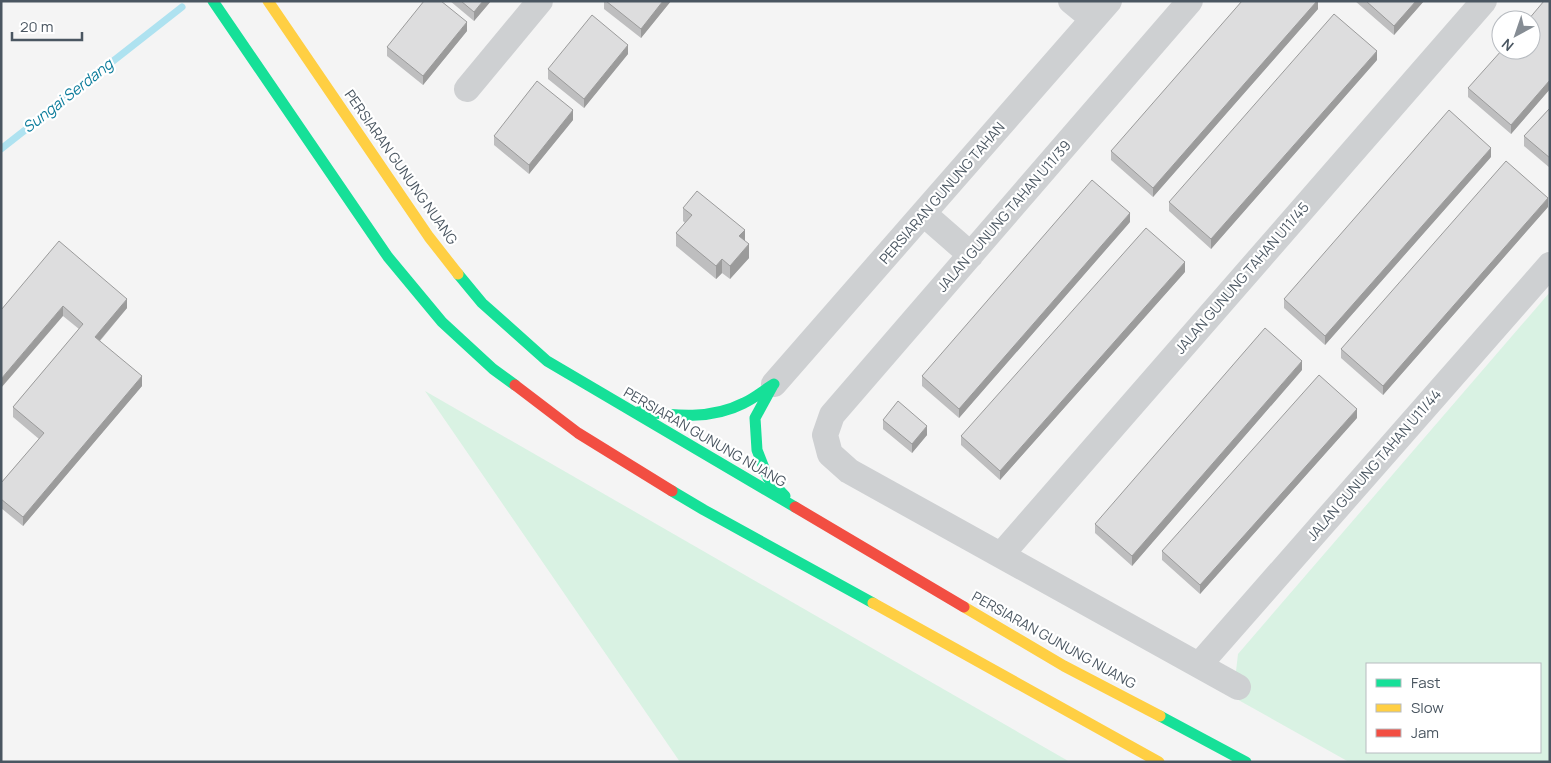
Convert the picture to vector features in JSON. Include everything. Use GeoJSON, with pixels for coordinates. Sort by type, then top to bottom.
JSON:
{"type":"FeatureCollection","features":[{"type":"Feature","properties":{"kind":"street"},"geometry":{"type":"LineString","coordinates":[[213,1],[388,257],[442,322],[493,369],[578,433],[704,510],[1159,762]]}},
{"type":"Feature","properties":{"kind":"street","name":"PERSIARAN GUNUNG NUANG"},"geometry":{"type":"LineString","coordinates":[[268,1],[429,237],[482,303],[547,361],[1064,666],[1232,758]]}},
{"type":"Feature","properties":{"kind":"street"},"geometry":{"type":"LineString","coordinates":[[467,89],[540,1]]}},
{"type":"Feature","properties":{"kind":"street"},"geometry":{"type":"LineString","coordinates":[[1071,1],[1101,10]]}},
{"type":"Feature","properties":{"kind":"street","name":"JALAN GUNUNG TAHAN U11/39"},"geometry":{"type":"LineString","coordinates":[[1001,555],[849,471],[830,454],[825,435],[832,415],[1190,1]]}},
{"type":"Feature","properties":{"kind":"street","name":"JALAN GUNUNG TAHAN U11/45"},"geometry":{"type":"LineString","coordinates":[[1001,555],[1484,1]]}},
{"type":"Feature","properties":{"kind":"street","name":"PERSIARAN GUNUNG TAHAN"},"geometry":{"type":"LineString","coordinates":[[774,384],[1101,10]]}},
{"type":"Feature","properties":{"kind":"street"},"geometry":{"type":"LineString","coordinates":[[924,214],[971,255]]}},
{"type":"Feature","properties":{"kind":"street","name":"JALAN GUNUNG TAHAN U11/44"},"geometry":{"type":"LineString","coordinates":[[1199,666],[1550,265]]}},
{"type":"Feature","properties":{"kind":"street"},"geometry":{"type":"LineString","coordinates":[[624,408],[674,416],[708,416],[742,404],[774,384]]}},
{"type":"Feature","properties":{"kind":"street"},"geometry":{"type":"LineString","coordinates":[[774,384],[755,418],[758,450],[768,478],[794,506]]}},
{"type":"Feature","properties":{"kind":"street"},"geometry":{"type":"LineString","coordinates":[[1001,555],[1238,687]]}},
{"type":"Feature","properties":{"kind":"green space"},"geometry":{"type":"Polygon","coordinates":[[[1550,292],[1550,762],[1349,762],[1233,697],[1238,654],[1550,292]]]}},
{"type":"Feature","properties":{"kind":"green space"},"geometry":{"type":"Polygon","coordinates":[[[425,391],[1070,762],[680,762],[425,391]]]}},
{"type":"Feature","properties":{"kind":"building"},"geometry":{"type":"Polygon","coordinates":[[[424,1],[441,1],[467,22],[423,76],[387,47],[424,1]]]}},
{"type":"Feature","properties":{"kind":"building"},"geometry":{"type":"Polygon","coordinates":[[[461,1],[483,1],[474,12],[461,1]]]}},
{"type":"Feature","properties":{"kind":"building"},"geometry":{"type":"Polygon","coordinates":[[[606,1],[663,1],[641,29],[606,1]]]}},
{"type":"Feature","properties":{"kind":"building"},"geometry":{"type":"Polygon","coordinates":[[[1242,1],[1317,1],[1153,188],[1111,151],[1242,1]]]}},
{"type":"Feature","properties":{"kind":"building"},"geometry":{"type":"Polygon","coordinates":[[[1366,1],[1416,1],[1394,26],[1366,1]]]}},
{"type":"Feature","properties":{"kind":"building"},"geometry":{"type":"Polygon","coordinates":[[[1544,1],[1550,1],[1550,80],[1511,125],[1468,88],[1493,60],[1541,60],[1541,10],[1536,10],[1544,1]]]}},
{"type":"Feature","properties":{"kind":"building"},"geometry":{"type":"Polygon","coordinates":[[[1334,14],[1377,51],[1211,239],[1169,202],[1334,14]]]}},
{"type":"Feature","properties":{"kind":"building"},"geometry":{"type":"Polygon","coordinates":[[[592,15],[628,45],[584,99],[548,69],[592,15]]]}},
{"type":"Feature","properties":{"kind":"building"},"geometry":{"type":"Polygon","coordinates":[[[537,81],[573,110],[529,165],[494,136],[537,81]]]}},
{"type":"Feature","properties":{"kind":"building"},"geometry":{"type":"Polygon","coordinates":[[[1550,108],[1550,158],[1524,136],[1550,108]]]}},
{"type":"Feature","properties":{"kind":"building"},"geometry":{"type":"Polygon","coordinates":[[[1449,110],[1491,148],[1325,336],[1284,299],[1449,110]]]}},
{"type":"Feature","properties":{"kind":"building"},"geometry":{"type":"Polygon","coordinates":[[[1506,161],[1548,198],[1383,386],[1341,349],[1506,161]]]}},
{"type":"Feature","properties":{"kind":"building"},"geometry":{"type":"Polygon","coordinates":[[[1092,180],[1130,213],[959,409],[922,376],[1092,180]]]}},
{"type":"Feature","properties":{"kind":"building"},"geometry":{"type":"Polygon","coordinates":[[[697,191],[745,230],[739,236],[749,244],[730,266],[722,259],[716,266],[676,233],[692,215],[683,208],[697,191]]]}},
{"type":"Feature","properties":{"kind":"building"},"geometry":{"type":"Polygon","coordinates":[[[1146,228],[1185,262],[1000,471],[961,436],[1146,228]]]}},
{"type":"Feature","properties":{"kind":"building"},"geometry":{"type":"Polygon","coordinates":[[[59,241],[127,299],[95,337],[142,376],[23,517],[1,499],[1,483],[44,433],[13,407],[83,324],[63,306],[1,379],[1,310],[59,241]]]}},
{"type":"Feature","properties":{"kind":"building"},"geometry":{"type":"Polygon","coordinates":[[[1265,328],[1302,361],[1132,556],[1095,524],[1265,328]]]}},
{"type":"Feature","properties":{"kind":"building"},"geometry":{"type":"Polygon","coordinates":[[[1319,375],[1357,409],[1200,585],[1162,551],[1319,375]]]}},
{"type":"Feature","properties":{"kind":"building"},"geometry":{"type":"Polygon","coordinates":[[[898,401],[927,426],[912,444],[883,420],[898,401]]]}},
{"type":"Feature","properties":{"kind":"waterway","name":"Sungai Serdang"},"geometry":{"type":"LineString","coordinates":[[1,149],[182,7]]}},
{"type":"Feature","properties":{"kind":"traffic: fast"},"geometry":{"type":"LineString","coordinates":[[213,1],[388,257],[442,322],[493,369],[515,385]]}},
{"type":"Feature","properties":{"kind":"traffic: fast"},"geometry":{"type":"LineString","coordinates":[[458,274],[482,303],[547,361],[795,507]]}},
{"type":"Feature","properties":{"kind":"traffic: fast"},"geometry":{"type":"LineString","coordinates":[[640,411],[680,415],[719,412],[748,401],[774,384]]}},
{"type":"Feature","properties":{"kind":"traffic: fast"},"geometry":{"type":"LineString","coordinates":[[773,385],[755,418],[757,450],[768,478],[785,496]]}},
{"type":"Feature","properties":{"kind":"traffic: fast"},"geometry":{"type":"LineString","coordinates":[[672,491],[873,603]]}},
{"type":"Feature","properties":{"kind":"traffic: fast"},"geometry":{"type":"LineString","coordinates":[[1160,716],[1246,762]]}},
{"type":"Feature","properties":{"kind":"traffic: slow"},"geometry":{"type":"LineString","coordinates":[[268,1],[429,237],[458,274]]}},
{"type":"Feature","properties":{"kind":"traffic: slow"},"geometry":{"type":"LineString","coordinates":[[873,603],[1159,762]]}},
{"type":"Feature","properties":{"kind":"traffic: slow"},"geometry":{"type":"LineString","coordinates":[[964,607],[1064,666],[1160,716]]}},
{"type":"Feature","properties":{"kind":"traffic: jam"},"geometry":{"type":"LineString","coordinates":[[515,385],[578,433],[672,491]]}},
{"type":"Feature","properties":{"kind":"traffic: jam"},"geometry":{"type":"LineString","coordinates":[[795,507],[964,607]]}}]}
